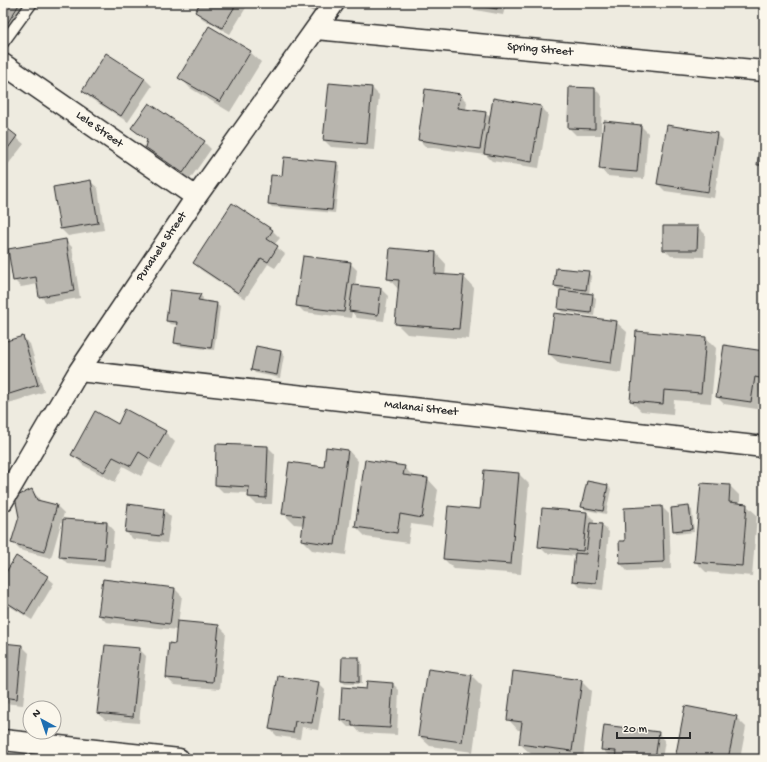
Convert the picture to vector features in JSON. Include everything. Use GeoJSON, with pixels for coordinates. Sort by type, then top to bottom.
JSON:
{"type":"FeatureCollection","features":[{"type":"Feature","properties":{"kind":"street","name":"Punahele Street"},"geometry":{"type":"LineString","coordinates":[[3,501],[79,371],[196,197],[334,3]]}},
{"type":"Feature","properties":{"kind":"street","name":"Spring Street"},"geometry":{"type":"LineString","coordinates":[[316,29],[764,71]]}},
{"type":"Feature","properties":{"kind":"street","name":"Lele Street"},"geometry":{"type":"LineString","coordinates":[[3,64],[196,197]]}},
{"type":"Feature","properties":{"kind":"street","name":"Malanai Street"},"geometry":{"type":"LineString","coordinates":[[79,371],[764,447]]}},
{"type":"Feature","properties":{"kind":"street"},"geometry":{"type":"LineString","coordinates":[[3,740],[178,759]]}},
{"type":"Feature","properties":{"kind":"lane"},"geometry":{"type":"LineString","coordinates":[[3,43],[32,3]]}},
{"type":"Feature","properties":{"kind":"building"},"geometry":{"type":"Polygon","coordinates":[[[3,3],[20,3],[7,24],[3,21],[3,3]]]}},
{"type":"Feature","properties":{"kind":"building"},"geometry":{"type":"Polygon","coordinates":[[[200,3],[237,3],[222,28],[195,12],[200,3]]]}},
{"type":"Feature","properties":{"kind":"building"},"geometry":{"type":"Polygon","coordinates":[[[465,3],[498,3],[497,9],[465,3]]]}},
{"type":"Feature","properties":{"kind":"building"},"geometry":{"type":"Polygon","coordinates":[[[209,26],[251,51],[220,102],[178,78],[209,26]]]}},
{"type":"Feature","properties":{"kind":"building"},"geometry":{"type":"Polygon","coordinates":[[[106,53],[145,78],[121,116],[82,91],[106,53]]]}},
{"type":"Feature","properties":{"kind":"building"},"geometry":{"type":"Polygon","coordinates":[[[329,83],[372,87],[367,144],[323,140],[329,83]]]}},
{"type":"Feature","properties":{"kind":"building"},"geometry":{"type":"Polygon","coordinates":[[[569,87],[595,88],[595,129],[568,128],[569,87]]]}},
{"type":"Feature","properties":{"kind":"building"},"geometry":{"type":"Polygon","coordinates":[[[425,89],[461,94],[458,108],[486,112],[480,149],[418,140],[425,89]]]}},
{"type":"Feature","properties":{"kind":"building"},"geometry":{"type":"Polygon","coordinates":[[[493,98],[541,106],[532,162],[484,154],[493,98]]]}},
{"type":"Feature","properties":{"kind":"building"},"geometry":{"type":"Polygon","coordinates":[[[149,103],[205,141],[183,173],[145,147],[147,140],[131,128],[149,103]]]}},
{"type":"Feature","properties":{"kind":"building"},"geometry":{"type":"Polygon","coordinates":[[[763,116],[764,165],[757,165],[763,116]]]}},
{"type":"Feature","properties":{"kind":"building"},"geometry":{"type":"Polygon","coordinates":[[[604,121],[641,125],[637,172],[599,169],[604,121]]]}},
{"type":"Feature","properties":{"kind":"building"},"geometry":{"type":"Polygon","coordinates":[[[3,125],[17,136],[3,155],[3,125]]]}},
{"type":"Feature","properties":{"kind":"building"},"geometry":{"type":"Polygon","coordinates":[[[667,125],[717,133],[708,192],[657,184],[667,125]]]}},
{"type":"Feature","properties":{"kind":"building"},"geometry":{"type":"Polygon","coordinates":[[[284,157],[337,162],[332,210],[268,204],[271,175],[282,176],[284,157]]]}},
{"type":"Feature","properties":{"kind":"building"},"geometry":{"type":"Polygon","coordinates":[[[91,180],[98,223],[60,229],[53,187],[91,180]]]}},
{"type":"Feature","properties":{"kind":"building"},"geometry":{"type":"Polygon","coordinates":[[[232,203],[273,230],[267,239],[278,246],[268,262],[261,258],[238,293],[193,263],[232,203]]]}},
{"type":"Feature","properties":{"kind":"building"},"geometry":{"type":"Polygon","coordinates":[[[663,226],[698,226],[697,250],[663,250],[663,226]]]}},
{"type":"Feature","properties":{"kind":"building"},"geometry":{"type":"Polygon","coordinates":[[[66,239],[74,291],[39,297],[36,277],[13,281],[8,249],[66,239]]]}},
{"type":"Feature","properties":{"kind":"building"},"geometry":{"type":"Polygon","coordinates":[[[390,248],[436,252],[435,274],[464,276],[459,329],[395,324],[399,280],[387,279],[390,248]]]}},
{"type":"Feature","properties":{"kind":"building"},"geometry":{"type":"Polygon","coordinates":[[[303,256],[351,262],[344,312],[296,306],[303,256]]]}},
{"type":"Feature","properties":{"kind":"building"},"geometry":{"type":"Polygon","coordinates":[[[556,268],[589,271],[586,290],[554,286],[556,268]]]}},
{"type":"Feature","properties":{"kind":"building"},"geometry":{"type":"Polygon","coordinates":[[[353,285],[381,288],[378,315],[349,311],[353,285]]]}},
{"type":"Feature","properties":{"kind":"building"},"geometry":{"type":"Polygon","coordinates":[[[170,290],[201,294],[198,300],[217,303],[211,348],[174,343],[177,322],[166,321],[170,290]]]}},
{"type":"Feature","properties":{"kind":"building"},"geometry":{"type":"Polygon","coordinates":[[[560,290],[593,294],[591,313],[558,309],[560,290]]]}},
{"type":"Feature","properties":{"kind":"building"},"geometry":{"type":"Polygon","coordinates":[[[554,313],[617,321],[611,363],[548,354],[554,313]]]}},
{"type":"Feature","properties":{"kind":"building"},"geometry":{"type":"Polygon","coordinates":[[[636,331],[706,337],[701,393],[664,390],[663,404],[630,401],[636,331]]]}},
{"type":"Feature","properties":{"kind":"building"},"geometry":{"type":"Polygon","coordinates":[[[23,336],[38,385],[3,396],[3,342],[23,336]]]}},
{"type":"Feature","properties":{"kind":"building"},"geometry":{"type":"Polygon","coordinates":[[[724,345],[764,351],[764,379],[755,377],[751,402],[716,397],[724,345]]]}},
{"type":"Feature","properties":{"kind":"building"},"geometry":{"type":"Polygon","coordinates":[[[256,346],[281,351],[277,375],[251,370],[256,346]]]}},
{"type":"Feature","properties":{"kind":"building"},"geometry":{"type":"Polygon","coordinates":[[[125,409],[166,431],[150,459],[139,452],[131,466],[113,457],[104,472],[71,455],[95,411],[118,424],[125,409]]]}},
{"type":"Feature","properties":{"kind":"building"},"geometry":{"type":"Polygon","coordinates":[[[216,444],[268,446],[266,498],[248,497],[249,487],[215,485],[216,444]]]}},
{"type":"Feature","properties":{"kind":"building"},"geometry":{"type":"Polygon","coordinates":[[[326,447],[348,450],[335,545],[301,540],[304,516],[282,514],[289,462],[324,467],[326,447]]]}},
{"type":"Feature","properties":{"kind":"building"},"geometry":{"type":"Polygon","coordinates":[[[365,460],[405,466],[403,475],[428,478],[422,518],[400,514],[397,533],[355,527],[365,460]]]}},
{"type":"Feature","properties":{"kind":"building"},"geometry":{"type":"Polygon","coordinates":[[[484,470],[519,473],[511,564],[443,559],[448,506],[480,509],[484,470]]]}},
{"type":"Feature","properties":{"kind":"building"},"geometry":{"type":"Polygon","coordinates":[[[587,481],[608,485],[603,511],[581,507],[587,481]]]}},
{"type":"Feature","properties":{"kind":"building"},"geometry":{"type":"Polygon","coordinates":[[[701,483],[730,485],[729,502],[747,504],[742,566],[694,562],[701,483]]]}},
{"type":"Feature","properties":{"kind":"building"},"geometry":{"type":"Polygon","coordinates":[[[32,489],[37,500],[57,505],[44,552],[11,543],[19,517],[15,497],[32,489]]]}},
{"type":"Feature","properties":{"kind":"building"},"geometry":{"type":"Polygon","coordinates":[[[128,504],[164,509],[161,536],[125,532],[128,504]]]}},
{"type":"Feature","properties":{"kind":"building"},"geometry":{"type":"Polygon","coordinates":[[[662,506],[664,562],[620,564],[619,541],[625,541],[624,508],[662,506]]]}},
{"type":"Feature","properties":{"kind":"building"},"geometry":{"type":"Polygon","coordinates":[[[689,506],[692,529],[673,531],[671,508],[689,506]]]}},
{"type":"Feature","properties":{"kind":"building"},"geometry":{"type":"Polygon","coordinates":[[[542,508],[587,512],[583,551],[538,547],[542,508]]]}},
{"type":"Feature","properties":{"kind":"building"},"geometry":{"type":"Polygon","coordinates":[[[63,519],[107,522],[104,560],[59,557],[63,519]]]}},
{"type":"Feature","properties":{"kind":"building"},"geometry":{"type":"Polygon","coordinates":[[[590,523],[602,524],[596,583],[572,581],[575,553],[586,554],[590,523]]]}},
{"type":"Feature","properties":{"kind":"building"},"geometry":{"type":"Polygon","coordinates":[[[16,556],[48,576],[25,614],[3,600],[3,577],[16,556]]]}},
{"type":"Feature","properties":{"kind":"building"},"geometry":{"type":"Polygon","coordinates":[[[103,579],[175,588],[170,624],[98,615],[103,579]]]}},
{"type":"Feature","properties":{"kind":"building"},"geometry":{"type":"Polygon","coordinates":[[[177,621],[219,625],[213,682],[166,678],[169,643],[175,644],[177,621]]]}},
{"type":"Feature","properties":{"kind":"building"},"geometry":{"type":"Polygon","coordinates":[[[3,643],[22,645],[17,699],[3,697],[3,643]]]}},
{"type":"Feature","properties":{"kind":"building"},"geometry":{"type":"Polygon","coordinates":[[[105,645],[140,648],[133,717],[97,713],[105,645]]]}},
{"type":"Feature","properties":{"kind":"building"},"geometry":{"type":"Polygon","coordinates":[[[342,657],[359,657],[359,682],[341,681],[342,657]]]}},
{"type":"Feature","properties":{"kind":"building"},"geometry":{"type":"Polygon","coordinates":[[[428,669],[472,675],[462,742],[418,736],[428,669]]]}},
{"type":"Feature","properties":{"kind":"building"},"geometry":{"type":"Polygon","coordinates":[[[513,671],[582,680],[572,751],[519,744],[522,722],[507,720],[513,671]]]}},
{"type":"Feature","properties":{"kind":"building"},"geometry":{"type":"Polygon","coordinates":[[[278,676],[319,682],[312,723],[295,721],[293,733],[269,729],[278,676]]]}},
{"type":"Feature","properties":{"kind":"building"},"geometry":{"type":"Polygon","coordinates":[[[367,681],[393,683],[390,728],[352,726],[352,721],[340,720],[342,687],[366,689],[367,681]]]}},
{"type":"Feature","properties":{"kind":"building"},"geometry":{"type":"Polygon","coordinates":[[[685,706],[737,716],[728,759],[675,759],[685,706]]]}},
{"type":"Feature","properties":{"kind":"building"},"geometry":{"type":"Polygon","coordinates":[[[604,725],[659,732],[655,759],[615,759],[616,751],[601,750],[604,725]]]}}]}
